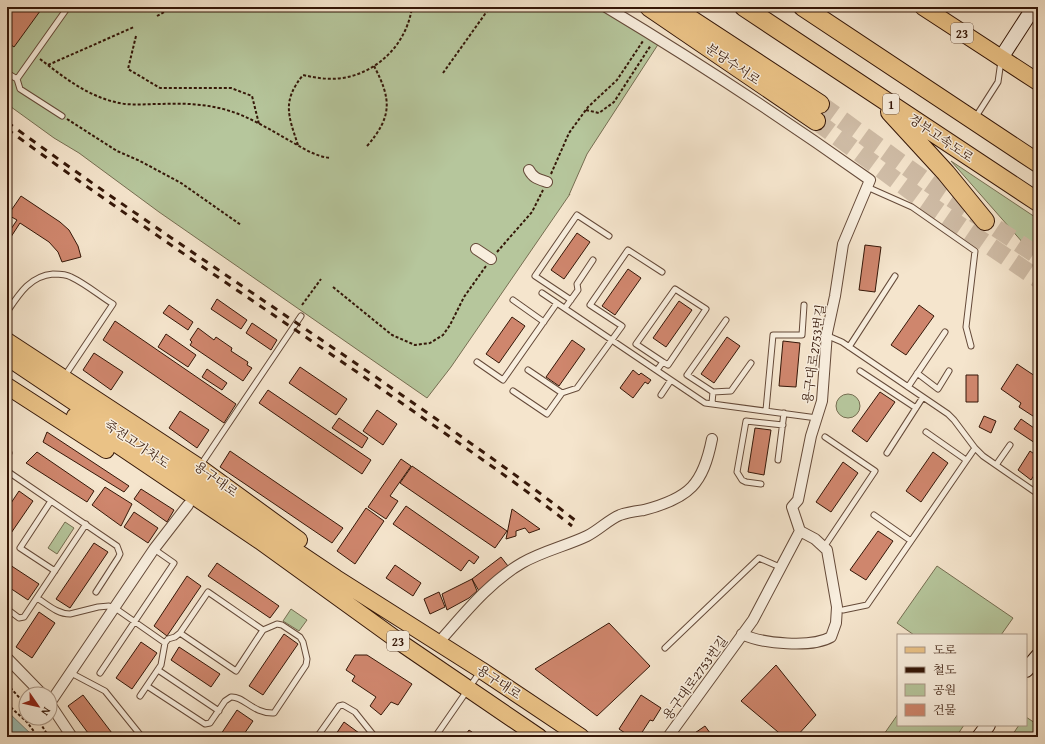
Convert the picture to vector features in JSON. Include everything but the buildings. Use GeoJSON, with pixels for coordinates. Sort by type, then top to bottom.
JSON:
{"type":"FeatureCollection","features":[{"type":"Feature","properties":{"kind":"highway","name":"분당수서로"},"geometry":{"type":"LineString","coordinates":[[649,7],[818,112],[672,7]]}},
{"type":"Feature","properties":{"kind":"highway","name":"경부고속도로"},"geometry":{"type":"LineString","coordinates":[[744,7],[1038,202]]}},
{"type":"Feature","properties":{"kind":"highway"},"geometry":{"type":"LineString","coordinates":[[803,7],[1038,163]]}},
{"type":"Feature","properties":{"kind":"highway"},"geometry":{"type":"LineString","coordinates":[[872,92],[946,173],[985,221]]}},
{"type":"Feature","properties":{"kind":"main road","name":"23"},"geometry":{"type":"LineString","coordinates":[[924,7],[1038,82]]}},
{"type":"Feature","properties":{"kind":"main road","name":"용구대로"},"geometry":{"type":"LineString","coordinates":[[7,341],[200,467],[341,570],[416,629]]}},
{"type":"Feature","properties":{"kind":"main road","name":"죽전고가차도"},"geometry":{"type":"LineString","coordinates":[[7,357],[263,536]]}},
{"type":"Feature","properties":{"kind":"main road","name":"죽전고가차도"},"geometry":{"type":"LineString","coordinates":[[7,370],[263,536]]}},
{"type":"Feature","properties":{"kind":"main road","name":"용구대로"},"geometry":{"type":"LineString","coordinates":[[7,386],[188,505],[322,596],[404,645],[539,737]]}},
{"type":"Feature","properties":{"kind":"main road","name":"용구대로"},"geometry":{"type":"LineString","coordinates":[[263,536],[336,578],[439,642],[581,737]]}},
{"type":"Feature","properties":{"kind":"main road","name":"용구대로"},"geometry":{"type":"LineString","coordinates":[[263,536],[404,645]]}},
{"type":"Feature","properties":{"kind":"street"},"geometry":{"type":"LineString","coordinates":[[1001,58],[1034,7]]}},
{"type":"Feature","properties":{"kind":"street"},"geometry":{"type":"LineString","coordinates":[[602,9],[656,37],[802,132],[868,184]]}},
{"type":"Feature","properties":{"kind":"street"},"geometry":{"type":"LineString","coordinates":[[529,170],[532,176],[536,179],[547,182]]}},
{"type":"Feature","properties":{"kind":"street","name":"용구대로2753번길"},"geometry":{"type":"LineString","coordinates":[[668,737],[760,610],[800,531],[792,507],[798,500],[811,436],[818,418],[822,401],[827,333],[835,296],[843,244],[868,184]]}},
{"type":"Feature","properties":{"kind":"street"},"geometry":{"type":"LineString","coordinates":[[476,249],[491,259]]}},
{"type":"Feature","properties":{"kind":"street"},"geometry":{"type":"LineString","coordinates":[[439,642],[483,594],[521,564],[538,554],[587,536],[620,515],[645,510],[662,504],[689,491],[698,482],[704,470],[712,439]]}},
{"type":"Feature","properties":{"kind":"street"},"geometry":{"type":"LineString","coordinates":[[58,692],[154,549],[188,505]]}},
{"type":"Feature","properties":{"kind":"street"},"geometry":{"type":"LineString","coordinates":[[800,531],[815,539],[824,547]]}},
{"type":"Feature","properties":{"kind":"street","name":"용구대로2753번길"},"geometry":{"type":"LineString","coordinates":[[742,634],[759,640],[783,644],[824,641],[831,637],[836,623],[837,607],[827,550],[824,547]]}},
{"type":"Feature","properties":{"kind":"street"},"geometry":{"type":"LineString","coordinates":[[1027,669],[1038,656]]}},
{"type":"Feature","properties":{"kind":"street"},"geometry":{"type":"LineString","coordinates":[[7,658],[34,686]]}},
{"type":"Feature","properties":{"kind":"street"},"geometry":{"type":"LineString","coordinates":[[58,716],[72,737]]}},
{"type":"Feature","properties":{"kind":"street"},"geometry":{"type":"LineString","coordinates":[[979,737],[987,726]]}},
{"type":"Feature","properties":{"kind":"lane"},"geometry":{"type":"LineString","coordinates":[[17,79],[68,7]]}},
{"type":"Feature","properties":{"kind":"lane"},"geometry":{"type":"LineString","coordinates":[[974,120],[998,82],[1001,58]]}},
{"type":"Feature","properties":{"kind":"lane"},"geometry":{"type":"LineString","coordinates":[[7,73],[17,79],[20,89],[62,116]]}},
{"type":"Feature","properties":{"kind":"lane"},"geometry":{"type":"LineString","coordinates":[[868,184],[912,207],[975,250],[966,327],[971,346]]}},
{"type":"Feature","properties":{"kind":"lane"},"geometry":{"type":"LineString","coordinates":[[571,300],[535,276],[577,215],[609,236]]}},
{"type":"Feature","properties":{"kind":"lane"},"geometry":{"type":"LineString","coordinates":[[513,391],[547,414],[562,393],[577,388],[622,326],[590,305],[628,250],[662,272]]}},
{"type":"Feature","properties":{"kind":"lane"},"geometry":{"type":"LineString","coordinates":[[565,308],[578,290],[577,284],[593,260]]}},
{"type":"Feature","properties":{"kind":"lane"},"geometry":{"type":"LineString","coordinates":[[7,312],[29,283],[42,276],[58,274],[72,277],[113,304],[64,378]]}},
{"type":"Feature","properties":{"kind":"lane"},"geometry":{"type":"LineString","coordinates":[[849,347],[895,276]]}},
{"type":"Feature","properties":{"kind":"lane"},"geometry":{"type":"LineString","coordinates":[[675,289],[706,309],[668,365],[663,362],[636,344],[675,289]]}},
{"type":"Feature","properties":{"kind":"lane"},"geometry":{"type":"LineString","coordinates":[[542,293],[705,402],[818,418]]}},
{"type":"Feature","properties":{"kind":"lane"},"geometry":{"type":"LineString","coordinates":[[513,300],[544,322]]}},
{"type":"Feature","properties":{"kind":"lane"},"geometry":{"type":"LineString","coordinates":[[477,362],[503,380],[557,303]]}},
{"type":"Feature","properties":{"kind":"lane"},"geometry":{"type":"LineString","coordinates":[[766,410],[773,335],[802,335],[804,305]]}},
{"type":"Feature","properties":{"kind":"lane"},"geometry":{"type":"LineString","coordinates":[[200,467],[300,316]]}},
{"type":"Feature","properties":{"kind":"lane"},"geometry":{"type":"LineString","coordinates":[[726,320],[688,375],[713,392],[731,391],[751,363]]}},
{"type":"Feature","properties":{"kind":"lane"},"geometry":{"type":"LineString","coordinates":[[908,387],[945,332]]}},
{"type":"Feature","properties":{"kind":"lane"},"geometry":{"type":"LineString","coordinates":[[827,333],[828,336],[849,347],[954,420],[975,448],[983,456],[1038,494]]}},
{"type":"Feature","properties":{"kind":"lane"},"geometry":{"type":"LineString","coordinates":[[657,370],[663,362]]}},
{"type":"Feature","properties":{"kind":"lane"},"geometry":{"type":"LineString","coordinates":[[528,370],[562,393]]}},
{"type":"Feature","properties":{"kind":"lane"},"geometry":{"type":"LineString","coordinates":[[860,371],[916,408]]}},
{"type":"Feature","properties":{"kind":"lane"},"geometry":{"type":"LineString","coordinates":[[917,373],[938,389],[949,371]]}},
{"type":"Feature","properties":{"kind":"lane"},"geometry":{"type":"LineString","coordinates":[[661,395],[671,380]]}},
{"type":"Feature","properties":{"kind":"lane"},"geometry":{"type":"LineString","coordinates":[[712,403],[713,392]]}},
{"type":"Feature","properties":{"kind":"lane"},"geometry":{"type":"LineString","coordinates":[[887,453],[923,397]]}},
{"type":"Feature","properties":{"kind":"lane"},"geometry":{"type":"LineString","coordinates":[[778,460],[784,412]]}},
{"type":"Feature","properties":{"kind":"lane"},"geometry":{"type":"LineString","coordinates":[[761,484],[742,480],[737,472],[746,420],[783,425]]}},
{"type":"Feature","properties":{"kind":"lane"},"geometry":{"type":"LineString","coordinates":[[926,432],[966,460]]}},
{"type":"Feature","properties":{"kind":"lane"},"geometry":{"type":"LineString","coordinates":[[824,547],[875,471],[825,437]]}},
{"type":"Feature","properties":{"kind":"lane"},"geometry":{"type":"LineString","coordinates":[[996,465],[1010,445]]}},
{"type":"Feature","properties":{"kind":"lane"},"geometry":{"type":"LineString","coordinates":[[7,446],[7,458]]}},
{"type":"Feature","properties":{"kind":"lane"},"geometry":{"type":"LineString","coordinates":[[843,610],[867,605],[975,448]]}},
{"type":"Feature","properties":{"kind":"lane"},"geometry":{"type":"LineString","coordinates":[[7,471],[117,546],[120,554],[96,592]]}},
{"type":"Feature","properties":{"kind":"lane"},"geometry":{"type":"LineString","coordinates":[[51,501],[20,548],[55,571]]}},
{"type":"Feature","properties":{"kind":"lane"},"geometry":{"type":"LineString","coordinates":[[874,515],[911,541]]}},
{"type":"Feature","properties":{"kind":"lane"},"geometry":{"type":"LineString","coordinates":[[7,609],[19,618],[24,617],[86,524]]}},
{"type":"Feature","properties":{"kind":"lane"},"geometry":{"type":"LineString","coordinates":[[100,673],[174,563],[154,549]]}},
{"type":"Feature","properties":{"kind":"lane"},"geometry":{"type":"LineString","coordinates":[[665,648],[759,558],[782,568]]}},
{"type":"Feature","properties":{"kind":"lane"},"geometry":{"type":"LineString","coordinates":[[140,696],[162,662],[165,643],[168,639],[175,637],[180,633],[208,592],[263,630]]}},
{"type":"Feature","properties":{"kind":"lane"},"geometry":{"type":"LineString","coordinates":[[37,598],[64,614],[70,614],[103,606],[115,608],[165,643]]}},
{"type":"Feature","properties":{"kind":"lane"},"geometry":{"type":"LineString","coordinates":[[147,686],[205,724],[210,723],[228,698],[234,696],[260,712],[274,713],[306,665],[307,658],[303,642],[300,637],[282,625],[277,624],[263,630],[236,671],[180,633]]}},
{"type":"Feature","properties":{"kind":"lane"},"geometry":{"type":"LineString","coordinates":[[158,670],[218,711]]}},
{"type":"Feature","properties":{"kind":"lane"},"geometry":{"type":"LineString","coordinates":[[435,737],[481,670]]}},
{"type":"Feature","properties":{"kind":"lane"},"geometry":{"type":"LineString","coordinates":[[71,673],[105,691],[142,737]]}},
{"type":"Feature","properties":{"kind":"lane"},"geometry":{"type":"LineString","coordinates":[[317,737],[339,706],[343,705],[355,712],[375,737]]}},
{"type":"Feature","properties":{"kind":"path"},"geometry":{"type":"LineString","coordinates":[[298,146],[292,130],[289,99],[294,86],[303,75],[316,78],[342,78],[374,66],[388,55],[402,37],[407,26],[412,7]]}},
{"type":"Feature","properties":{"kind":"path"},"geometry":{"type":"LineString","coordinates":[[443,73],[490,7]]}},
{"type":"Feature","properties":{"kind":"path"},"geometry":{"type":"LineString","coordinates":[[591,7],[602,9]]}},
{"type":"Feature","properties":{"kind":"path"},"geometry":{"type":"LineString","coordinates":[[157,16],[171,8]]}},
{"type":"Feature","properties":{"kind":"path"},"geometry":{"type":"LineString","coordinates":[[48,65],[134,27]]}},
{"type":"Feature","properties":{"kind":"path"},"geometry":{"type":"LineString","coordinates":[[136,36],[128,69],[160,88],[231,88],[252,96],[259,124]]}},
{"type":"Feature","properties":{"kind":"path"},"geometry":{"type":"LineString","coordinates":[[586,110],[599,113],[614,102],[656,37]]}},
{"type":"Feature","properties":{"kind":"path"},"geometry":{"type":"LineString","coordinates":[[333,287],[392,335],[415,344],[430,343],[443,335],[450,325],[464,296],[506,240],[532,212],[569,133],[586,110],[617,80],[644,40]]}},
{"type":"Feature","properties":{"kind":"path"},"geometry":{"type":"LineString","coordinates":[[39,58],[69,81],[85,91],[103,99],[125,104],[183,104],[205,106],[230,111],[259,124],[307,151],[331,158]]}},
{"type":"Feature","properties":{"kind":"path"},"geometry":{"type":"LineString","coordinates":[[367,146],[382,126],[387,109],[387,100],[382,81],[374,66]]}},
{"type":"Feature","properties":{"kind":"path"},"geometry":{"type":"LineString","coordinates":[[62,116],[117,151],[181,183],[241,225]]}},
{"type":"Feature","properties":{"kind":"path"},"geometry":{"type":"LineString","coordinates":[[302,305],[321,280]]}},
{"type":"Feature","properties":{"kind":"path"},"geometry":{"type":"LineString","coordinates":[[7,684],[18,696]]}},
{"type":"Feature","properties":{"kind":"path"},"geometry":{"type":"LineString","coordinates":[[7,704],[27,722],[38,737]]}},
{"type":"Feature","properties":{"kind":"path"},"geometry":{"type":"LineString","coordinates":[[42,726],[49,737]]}},
{"type":"Feature","properties":{"kind":"green space"},"geometry":{"type":"Polygon","coordinates":[[[7,7],[599,7],[659,43],[587,154],[569,195],[570,194],[451,367],[427,398],[159,212],[79,153],[54,138],[7,104],[7,7]]]}},
{"type":"Feature","properties":{"kind":"green space"},"geometry":{"type":"Polygon","coordinates":[[[951,161],[1038,219],[1038,256],[1031,252],[951,161]]]}},
{"type":"Feature","properties":{"kind":"green space"},"geometry":{"type":"Polygon","coordinates":[[[848,394],[853,395],[859,401],[859,411],[853,417],[848,418],[843,417],[837,411],[836,406],[837,401],[843,395],[848,394]]]}},
{"type":"Feature","properties":{"kind":"green space"},"geometry":{"type":"Polygon","coordinates":[[[65,522],[74,528],[57,554],[48,548],[65,522]]]}},
{"type":"Feature","properties":{"kind":"green space"},"geometry":{"type":"Polygon","coordinates":[[[937,566],[1013,618],[1002,634],[913,634],[897,623],[937,566]]]}},
{"type":"Feature","properties":{"kind":"green space"},"geometry":{"type":"Polygon","coordinates":[[[291,609],[307,620],[299,631],[283,621],[291,609]]]}},
{"type":"Feature","properties":{"kind":"green space"},"geometry":{"type":"Polygon","coordinates":[[[897,715],[897,726],[963,726],[956,737],[882,737],[897,715]]]}},
{"type":"Feature","properties":{"kind":"green space"},"geometry":{"type":"Polygon","coordinates":[[[1027,718],[1038,725],[1038,737],[1011,737],[1018,726],[1027,726],[1027,718]]]}},
{"type":"Feature","properties":{"kind":"water"},"geometry":{"type":"Polygon","coordinates":[[[7,711],[18,722],[18,726],[23,726],[34,737],[7,737],[7,711]]]}},
{"type":"Feature","properties":{"kind":"tunnel"},"geometry":{"type":"LineString","coordinates":[[820,104],[930,184],[1038,256]]}},
{"type":"Feature","properties":{"kind":"tunnel"},"geometry":{"type":"LineString","coordinates":[[816,121],[920,198],[1038,279]]}},
{"type":"Feature","properties":{"kind":"railway"},"geometry":{"type":"LineString","coordinates":[[7,122],[164,233],[448,427],[576,521]]}},
{"type":"Feature","properties":{"kind":"railway"},"geometry":{"type":"LineString","coordinates":[[7,129],[110,203],[461,444],[572,526]]}}]}
